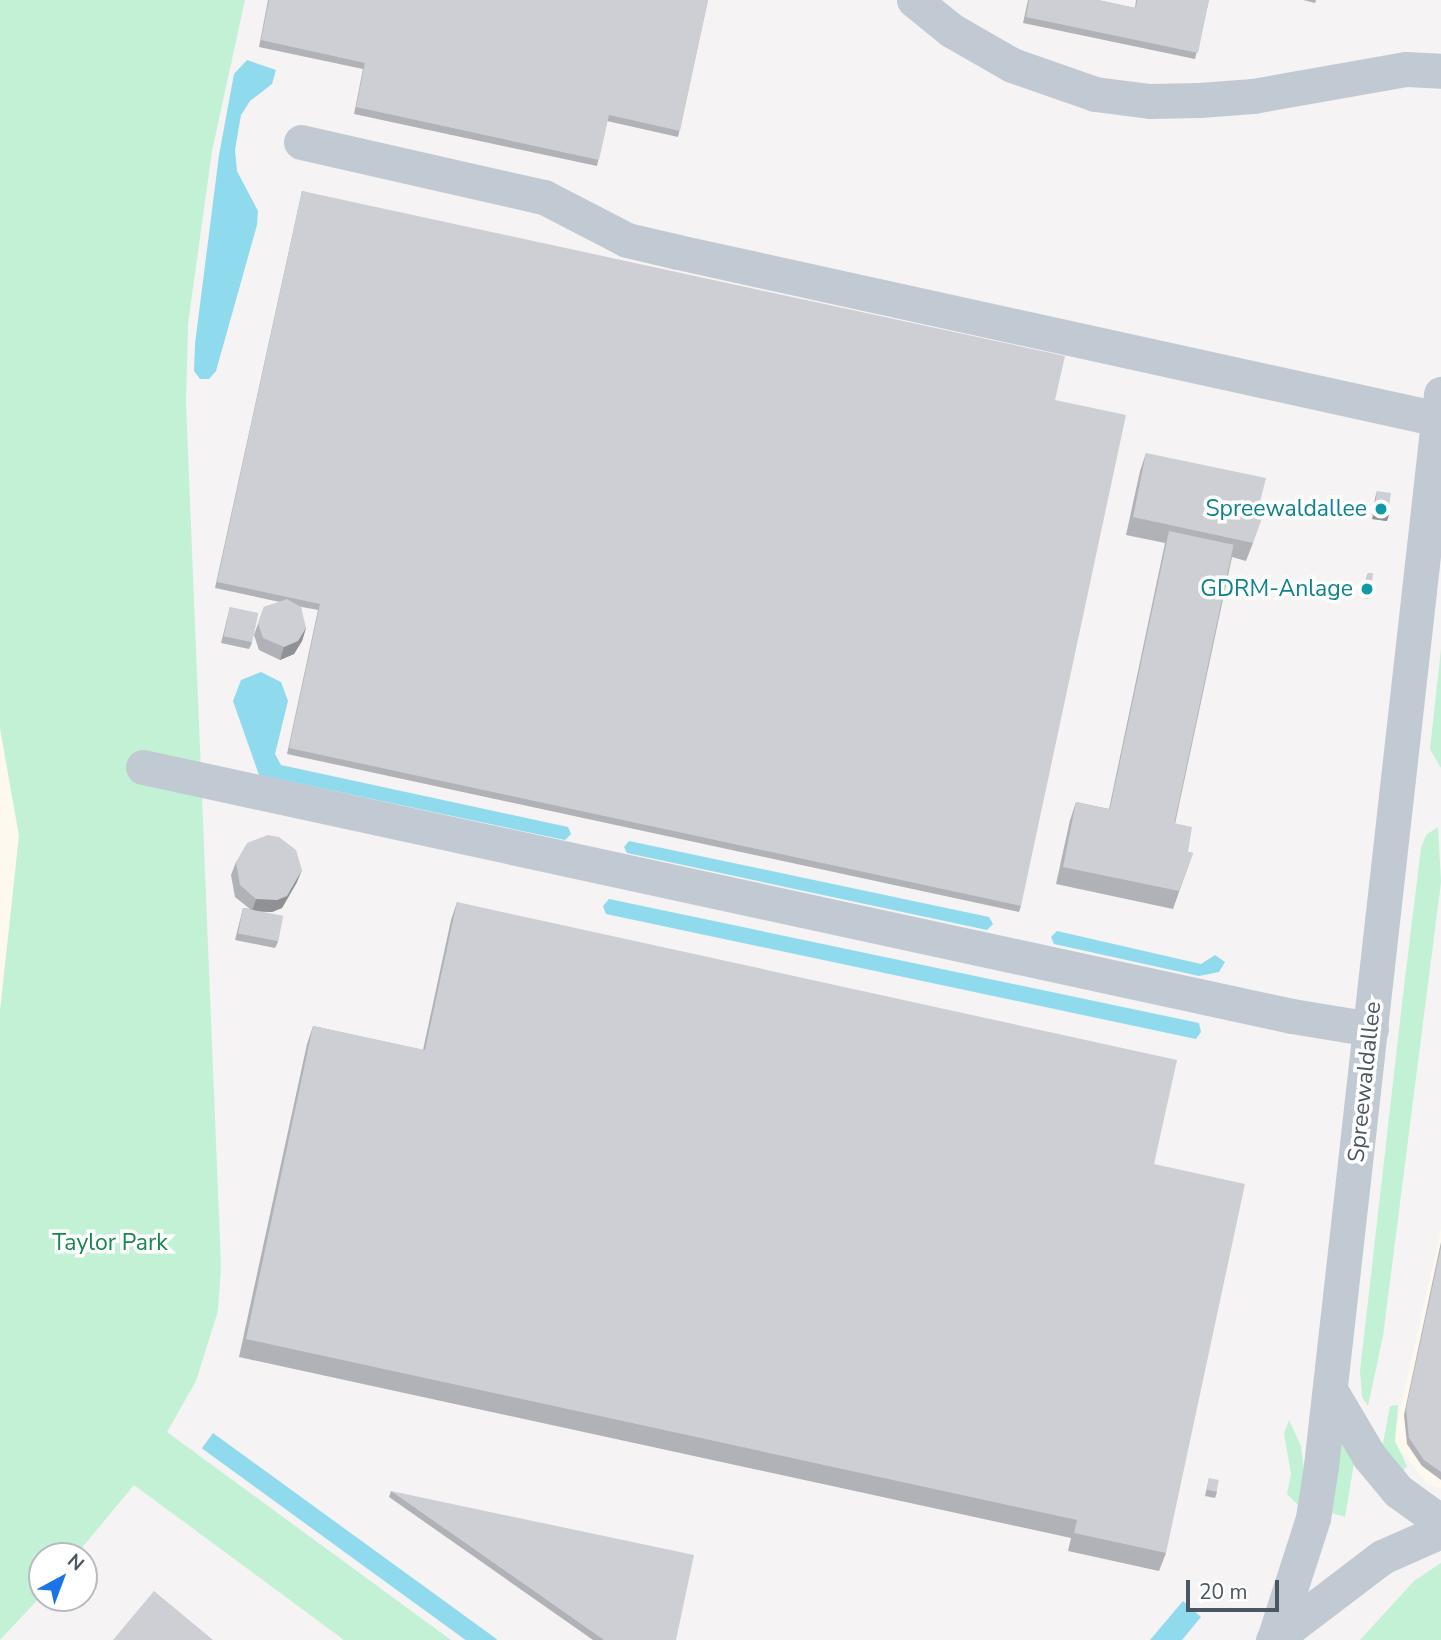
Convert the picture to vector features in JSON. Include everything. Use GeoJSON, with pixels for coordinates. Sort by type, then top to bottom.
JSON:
{"type":"FeatureCollection","features":[{"type":"Feature","properties":{"kind":"street"},"geometry":{"type":"LineString","coordinates":[[914,0],[951,30],[1012,65],[1095,94],[1150,101],[1199,100],[1252,96],[1406,69],[1441,71]]}},
{"type":"Feature","properties":{"kind":"street"},"geometry":{"type":"LineString","coordinates":[[301,142],[544,197],[640,243],[1439,406]]}},
{"type":"Feature","properties":{"kind":"street","name":"Spreewaldallee"},"geometry":{"type":"LineString","coordinates":[[1273,1639],[1313,1518],[1371,1029],[1439,406]]}},
{"type":"Feature","properties":{"kind":"street"},"geometry":{"type":"LineString","coordinates":[[143,767],[1371,1029]]}},
{"type":"Feature","properties":{"kind":"street"},"geometry":{"type":"LineString","coordinates":[[1330,1390],[1369,1456],[1391,1482],[1441,1522]]}},
{"type":"Feature","properties":{"kind":"street","name":"Spreewaldallee"},"geometry":{"type":"LineString","coordinates":[[1273,1639],[1382,1557],[1441,1531]]}},
{"type":"Feature","properties":{"kind":"shaded area"},"geometry":{"type":"Polygon","coordinates":[[[0,728],[19,836],[0,1011],[0,728]]]}},
{"type":"Feature","properties":{"kind":"shaded area"},"geometry":{"type":"Polygon","coordinates":[[[1441,1229],[1441,1488],[1428,1485],[1393,1441],[1441,1229]]]}},
{"type":"Feature","properties":{"kind":"green space","name":"Taylor Park"},"geometry":{"type":"Polygon","coordinates":[[[0,0],[245,0],[212,151],[188,324],[186,403],[221,1266],[218,1311],[196,1381],[167,1432],[451,1640],[344,1640],[134,1485],[87,1542],[28,1542],[28,1610],[0,1640],[0,1011],[19,836],[0,728],[0,0]]]}},
{"type":"Feature","properties":{"kind":"green space"},"geometry":{"type":"Polygon","coordinates":[[[1441,649],[1441,768],[1430,749],[1441,649]]]}},
{"type":"Feature","properties":{"kind":"green space"},"geometry":{"type":"Polygon","coordinates":[[[1438,827],[1441,882],[1383,1336],[1368,1406],[1362,1397],[1360,1371],[1403,995],[1421,848],[1426,835],[1438,827]]]}},
{"type":"Feature","properties":{"kind":"green space"},"geometry":{"type":"Polygon","coordinates":[[[1398,1405],[1395,1441],[1407,1466],[1398,1475],[1381,1454],[1390,1406],[1398,1405]]]}},
{"type":"Feature","properties":{"kind":"green space"},"geometry":{"type":"Polygon","coordinates":[[[1289,1420],[1301,1446],[1305,1478],[1298,1505],[1287,1494],[1291,1474],[1284,1434],[1289,1420]]]}},
{"type":"Feature","properties":{"kind":"green space"},"geometry":{"type":"Polygon","coordinates":[[[1343,1442],[1354,1463],[1345,1517],[1328,1512],[1337,1444],[1343,1442]]]}},
{"type":"Feature","properties":{"kind":"green space"},"geometry":{"type":"Polygon","coordinates":[[[1441,1563],[1441,1640],[1360,1640],[1414,1581],[1441,1563]]]}},
{"type":"Feature","properties":{"kind":"water"},"geometry":{"type":"Polygon","coordinates":[[[247,60],[276,70],[272,84],[250,101],[241,115],[235,150],[237,171],[258,211],[257,225],[216,371],[209,379],[200,379],[194,371],[195,344],[219,155],[234,74],[247,60]]]}},
{"type":"Feature","properties":{"kind":"water"},"geometry":{"type":"Polygon","coordinates":[[[261,672],[281,682],[288,701],[275,754],[281,765],[568,827],[571,834],[565,840],[259,775],[233,701],[241,680],[261,672]]]}},
{"type":"Feature","properties":{"kind":"water"},"geometry":{"type":"Polygon","coordinates":[[[629,841],[989,917],[993,924],[987,930],[627,853],[624,847],[629,841]]]}},
{"type":"Feature","properties":{"kind":"water"},"geometry":{"type":"Polygon","coordinates":[[[609,899],[1199,1023],[1201,1032],[1196,1039],[606,914],[603,906],[609,899]]]}},
{"type":"Feature","properties":{"kind":"water"},"geometry":{"type":"Polygon","coordinates":[[[1057,931],[1201,964],[1215,955],[1225,962],[1219,972],[1199,976],[1054,944],[1051,937],[1057,931]]]}},
{"type":"Feature","properties":{"kind":"water"},"geometry":{"type":"Polygon","coordinates":[[[213,1433],[497,1639],[466,1640],[202,1448],[213,1433]]]}},
{"type":"Feature","properties":{"kind":"water"},"geometry":{"type":"Polygon","coordinates":[[[1183,1601],[1201,1617],[1182,1640],[1150,1640],[1183,1601]]]}},
{"type":"Feature","properties":{"kind":"building"},"geometry":{"type":"Polygon","coordinates":[[[269,0],[708,0],[680,131],[609,115],[599,160],[356,107],[365,63],[261,40],[269,0]]]}},
{"type":"Feature","properties":{"kind":"building"},"geometry":{"type":"Polygon","coordinates":[[[1029,0],[1098,0],[1136,8],[1137,0],[1209,0],[1198,53],[1026,17],[1029,0]]]}},
{"type":"Feature","properties":{"kind":"building"},"geometry":{"type":"Polygon","coordinates":[[[302,191],[1065,356],[1055,400],[1126,415],[1021,906],[289,748],[320,604],[217,582],[302,191]]]}},
{"type":"Feature","properties":{"kind":"building"},"geometry":{"type":"Polygon","coordinates":[[[1146,453],[1266,478],[1260,502],[1267,504],[1253,543],[1133,517],[1146,453]]]}},
{"type":"Feature","properties":{"kind":"building","name":"Spreewaldallee"},"geometry":{"type":"Polygon","coordinates":[[[1377,491],[1391,493],[1388,515],[1374,513],[1377,491]]]}},
{"type":"Feature","properties":{"kind":"building"},"geometry":{"type":"Polygon","coordinates":[[[1169,531],[1234,545],[1174,823],[1110,810],[1169,531]]]}},
{"type":"Feature","properties":{"kind":"building"},"geometry":{"type":"Polygon","coordinates":[[[1368,573],[1373,573],[1371,593],[1365,592],[1368,573]]]}},
{"type":"Feature","properties":{"kind":"building"},"geometry":{"type":"Polygon","coordinates":[[[287,599],[301,607],[306,628],[298,641],[284,647],[263,638],[258,623],[264,607],[287,599]]]}},
{"type":"Feature","properties":{"kind":"building"},"geometry":{"type":"Polygon","coordinates":[[[230,607],[258,613],[252,642],[224,636],[230,607]]]}},
{"type":"Feature","properties":{"kind":"building"},"geometry":{"type":"Polygon","coordinates":[[[1076,802],[1192,827],[1188,852],[1193,853],[1179,891],[1063,867],[1076,802]]]}},
{"type":"Feature","properties":{"kind":"building"},"geometry":{"type":"Polygon","coordinates":[[[268,835],[279,837],[296,850],[302,870],[287,896],[277,900],[256,899],[240,885],[236,862],[247,843],[268,835]]]}},
{"type":"Feature","properties":{"kind":"building"},"geometry":{"type":"Polygon","coordinates":[[[457,902],[1177,1060],[1154,1164],[1245,1184],[1166,1553],[1074,1533],[1077,1520],[246,1339],[313,1026],[425,1050],[457,902]]]}},
{"type":"Feature","properties":{"kind":"building"},"geometry":{"type":"Polygon","coordinates":[[[243,908],[283,916],[278,941],[238,934],[243,908]]]}},
{"type":"Feature","properties":{"kind":"building"},"geometry":{"type":"Polygon","coordinates":[[[1441,1247],[1441,1472],[1424,1460],[1409,1438],[1406,1409],[1441,1247]]]}},
{"type":"Feature","properties":{"kind":"building"},"geometry":{"type":"Polygon","coordinates":[[[1209,1478],[1219,1480],[1217,1492],[1207,1490],[1209,1478]]]}},
{"type":"Feature","properties":{"kind":"building"},"geometry":{"type":"Polygon","coordinates":[[[391,1491],[694,1555],[676,1640],[604,1640],[391,1491]]]}},
{"type":"Feature","properties":{"kind":"building"},"geometry":{"type":"Polygon","coordinates":[[[154,1591],[213,1640],[113,1640],[154,1591]]]}},
{"type":"Feature","properties":{"kind":"place","name":"Spreewaldallee"},"geometry":{"type":"Point","coordinates":[1381,509]}},
{"type":"Feature","properties":{"kind":"place","name":"GDRM-Anlage"},"geometry":{"type":"Point","coordinates":[1367,589]}}]}
